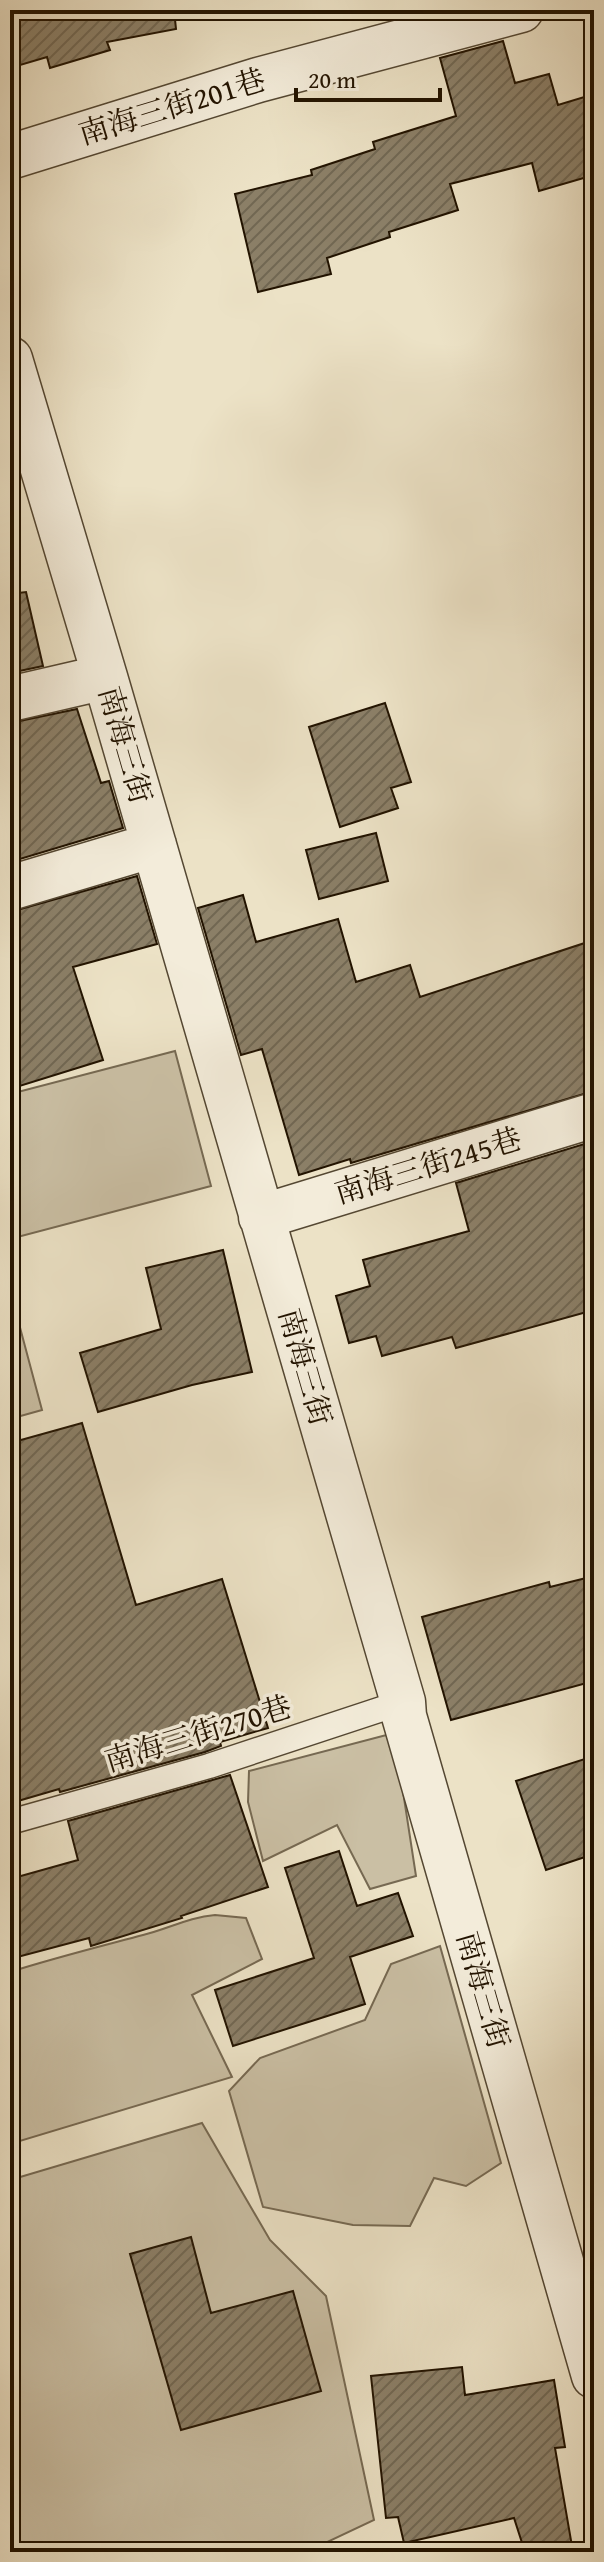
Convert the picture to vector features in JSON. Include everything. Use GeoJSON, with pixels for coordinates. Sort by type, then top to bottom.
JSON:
{"type":"FeatureCollection","features":[{"type":"Feature","properties":{"kind":"street","name":"南海三街201巷"},"geometry":{"type":"LineString","coordinates":[[10,157],[258,80],[521,10]]}},
{"type":"Feature","properties":{"kind":"street","name":"南海三街"},"geometry":{"type":"LineString","coordinates":[[10,359],[403,1702],[404,1716],[594,2376]]}},
{"type":"Feature","properties":{"kind":"street"},"geometry":{"type":"LineString","coordinates":[[10,699],[105,677]]}},
{"type":"Feature","properties":{"kind":"street"},"geometry":{"type":"LineString","coordinates":[[10,888],[154,845]]}},
{"type":"Feature","properties":{"kind":"street","name":"南海三街245巷"},"geometry":{"type":"LineString","coordinates":[[261,1217],[594,1115]]}},
{"type":"Feature","properties":{"kind":"lane","name":"南海三街270巷"},"geometry":{"type":"LineString","coordinates":[[10,1822],[248,1754],[403,1702]]}},
{"type":"Feature","properties":{"kind":"shaded area"},"geometry":{"type":"Polygon","coordinates":[[[175,1051],[211,1186],[10,1239],[10,1094],[175,1051]]]}},
{"type":"Feature","properties":{"kind":"shaded area"},"geometry":{"type":"Polygon","coordinates":[[[10,1290],[42,1410],[10,1419],[10,1290]]]}},
{"type":"Feature","properties":{"kind":"shaded area"},"geometry":{"type":"Polygon","coordinates":[[[394,1733],[416,1876],[370,1889],[337,1825],[263,1861],[248,1802],[249,1771],[394,1733]]]}},
{"type":"Feature","properties":{"kind":"shaded area"},"geometry":{"type":"Polygon","coordinates":[[[215,1915],[246,1918],[262,1959],[192,1995],[232,2077],[10,2144],[10,1972],[215,1915]]]}},
{"type":"Feature","properties":{"kind":"shaded area"},"geometry":{"type":"Polygon","coordinates":[[[440,1946],[501,2163],[466,2186],[434,2178],[410,2226],[353,2225],[263,2207],[229,2091],[260,2058],[365,2020],[391,1964],[440,1946]]]}},
{"type":"Feature","properties":{"kind":"shaded area"},"geometry":{"type":"Polygon","coordinates":[[[202,2123],[270,2240],[326,2296],[374,2520],[306,2552],[10,2552],[10,2180],[202,2123]]]}},
{"type":"Feature","properties":{"kind":"building"},"geometry":{"type":"Polygon","coordinates":[[[10,10],[174,10],[176,29],[107,42],[110,50],[50,68],[47,57],[10,68],[10,10]]]}},
{"type":"Feature","properties":{"kind":"building"},"geometry":{"type":"Polygon","coordinates":[[[503,41],[515,83],[549,74],[558,105],[594,94],[594,175],[539,191],[532,163],[450,184],[458,210],[389,232],[390,237],[327,258],[331,274],[258,292],[235,194],[312,175],[311,170],[375,149],[373,142],[456,116],[440,58],[503,41]]]}},
{"type":"Feature","properties":{"kind":"building"},"geometry":{"type":"Polygon","coordinates":[[[26,592],[43,666],[10,673],[10,594],[26,592]]]}},
{"type":"Feature","properties":{"kind":"building"},"geometry":{"type":"Polygon","coordinates":[[[385,703],[411,782],[391,788],[398,808],[340,827],[309,727],[385,703]]]}},
{"type":"Feature","properties":{"kind":"building"},"geometry":{"type":"Polygon","coordinates":[[[77,709],[101,783],[109,781],[123,828],[10,862],[10,723],[77,709]]]}},
{"type":"Feature","properties":{"kind":"building"},"geometry":{"type":"Polygon","coordinates":[[[376,833],[388,881],[319,899],[306,850],[376,833]]]}},
{"type":"Feature","properties":{"kind":"building"},"geometry":{"type":"Polygon","coordinates":[[[137,876],[157,944],[73,967],[103,1060],[10,1089],[10,912],[137,876]]]}},
{"type":"Feature","properties":{"kind":"building"},"geometry":{"type":"Polygon","coordinates":[[[243,895],[256,942],[338,919],[356,982],[410,965],[420,997],[594,940],[594,1091],[351,1163],[350,1159],[299,1175],[262,1049],[241,1055],[198,908],[243,895]]]}},
{"type":"Feature","properties":{"kind":"building"},"geometry":{"type":"Polygon","coordinates":[[[594,1141],[594,1310],[456,1348],[452,1337],[382,1356],[376,1336],[349,1343],[336,1296],[370,1286],[363,1260],[469,1231],[456,1183],[594,1141]]]}},
{"type":"Feature","properties":{"kind":"building"},"geometry":{"type":"Polygon","coordinates":[[[223,1250],[252,1372],[192,1385],[98,1412],[80,1353],[161,1329],[146,1268],[223,1250]]]}},
{"type":"Feature","properties":{"kind":"building"},"geometry":{"type":"Polygon","coordinates":[[[82,1423],[136,1605],[222,1579],[268,1728],[220,1742],[221,1746],[205,1752],[18,1801],[10,1776],[10,1443],[82,1423]]]}},
{"type":"Feature","properties":{"kind":"building"},"geometry":{"type":"Polygon","coordinates":[[[594,1576],[594,1681],[451,1720],[422,1617],[549,1582],[550,1587],[594,1576]]]}},
{"type":"Feature","properties":{"kind":"building"},"geometry":{"type":"Polygon","coordinates":[[[594,1756],[594,1854],[546,1870],[516,1781],[594,1756]]]}},
{"type":"Feature","properties":{"kind":"building"},"geometry":{"type":"Polygon","coordinates":[[[230,1775],[268,1887],[91,1946],[89,1938],[10,1959],[10,1879],[78,1860],[68,1821],[230,1775]]]}},
{"type":"Feature","properties":{"kind":"building"},"geometry":{"type":"Polygon","coordinates":[[[339,1851],[357,1906],[398,1893],[413,1936],[350,1957],[365,2004],[233,2046],[215,1990],[314,1958],[285,1868],[339,1851]]]}},
{"type":"Feature","properties":{"kind":"building"},"geometry":{"type":"Polygon","coordinates":[[[191,2237],[211,2313],[293,2291],[321,2391],[181,2430],[130,2254],[191,2237]]]}},
{"type":"Feature","properties":{"kind":"building"},"geometry":{"type":"Polygon","coordinates":[[[462,2367],[465,2395],[554,2380],[565,2447],[555,2448],[573,2552],[525,2552],[514,2518],[404,2543],[398,2517],[386,2518],[371,2376],[462,2367]]]}}]}
